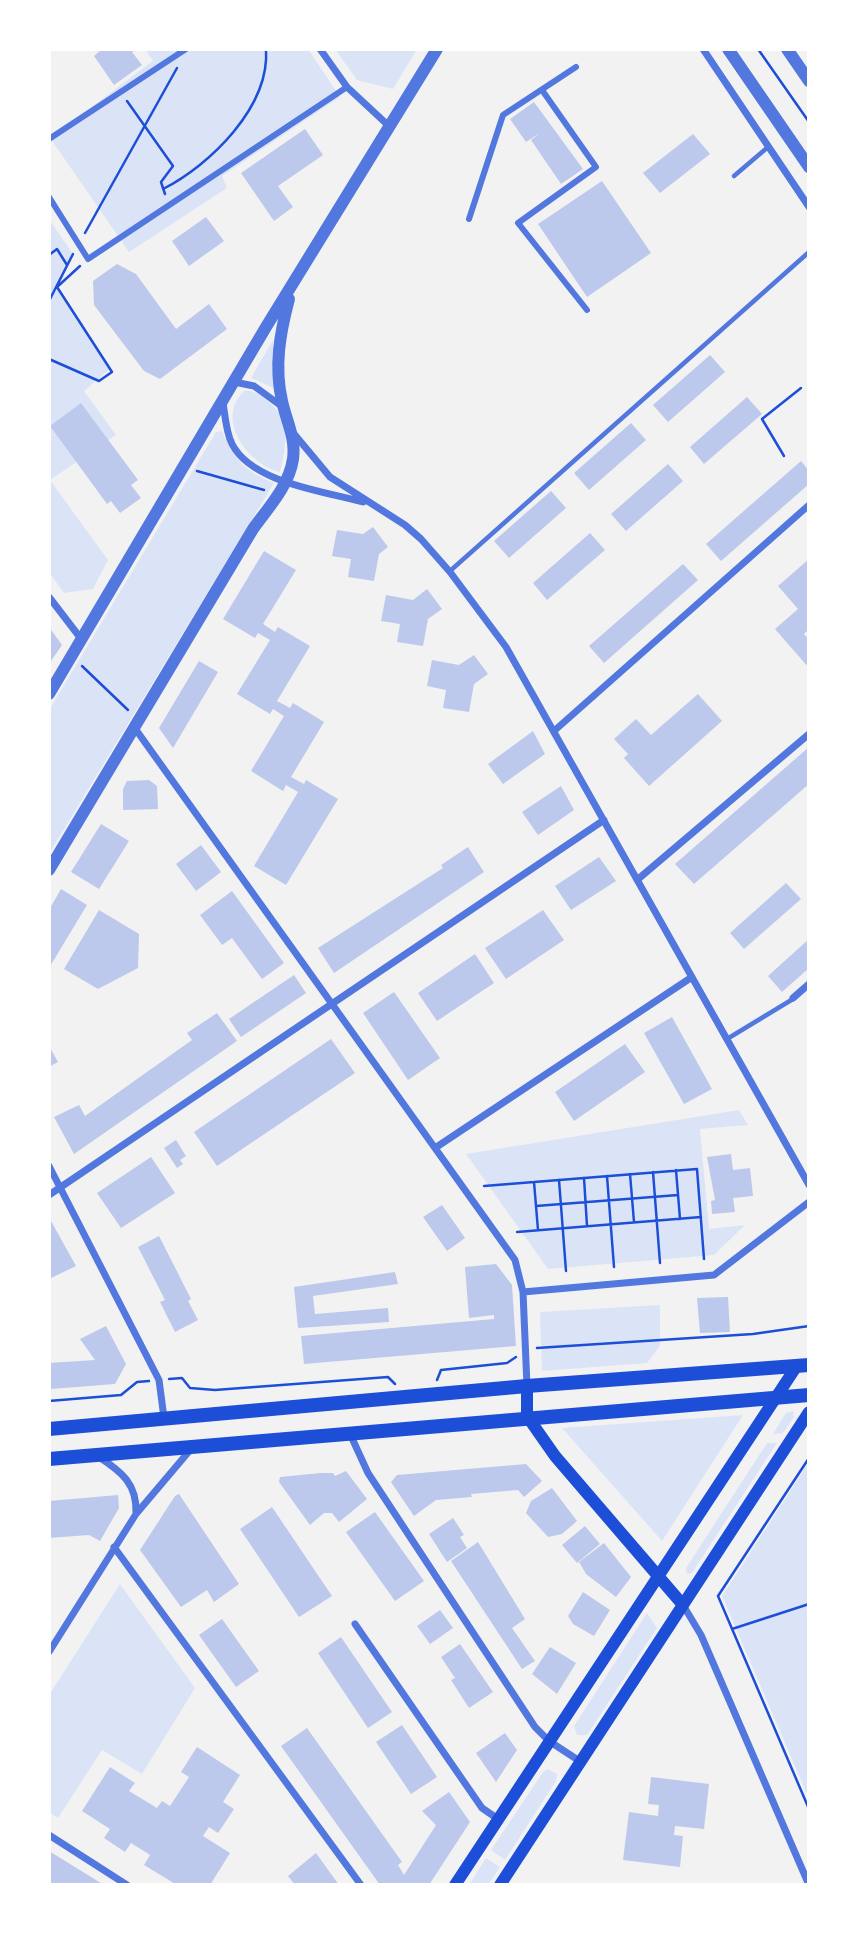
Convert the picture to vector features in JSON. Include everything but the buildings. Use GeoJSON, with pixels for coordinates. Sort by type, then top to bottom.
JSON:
{"type":"FeatureCollection","features":[{"type":"Feature","properties":{"kind":"main road"},"geometry":{"type":"LineString","coordinates":[[49,1429],[802,1366]]}},
{"type":"Feature","properties":{"kind":"main road"},"geometry":{"type":"LineString","coordinates":[[455,1885],[776,1397],[802,1366]]}},
{"type":"Feature","properties":{"kind":"main road"},"geometry":{"type":"LineString","coordinates":[[527,1387],[527,1416],[555,1456],[683,1605]]}},
{"type":"Feature","properties":{"kind":"main road"},"geometry":{"type":"LineString","coordinates":[[49,1459],[351,1436],[527,1416],[809,1395]]}},
{"type":"Feature","properties":{"kind":"main road"},"geometry":{"type":"LineString","coordinates":[[500,1885],[809,1412]]}},
{"type":"Feature","properties":{"kind":"street"},"geometry":{"type":"LineString","coordinates":[[49,139],[119,90],[186,49]]}},
{"type":"Feature","properties":{"kind":"street"},"geometry":{"type":"LineString","coordinates":[[320,49],[347,87],[390,127]]}},
{"type":"Feature","properties":{"kind":"street"},"geometry":{"type":"LineString","coordinates":[[49,694],[233,382],[437,49]]}},
{"type":"Feature","properties":{"kind":"street"},"geometry":{"type":"LineString","coordinates":[[703,49],[809,207]]}},
{"type":"Feature","properties":{"kind":"street"},"geometry":{"type":"LineString","coordinates":[[728,49],[809,167]]}},
{"type":"Feature","properties":{"kind":"street"},"geometry":{"type":"LineString","coordinates":[[787,49],[809,81]]}},
{"type":"Feature","properties":{"kind":"street"},"geometry":{"type":"LineString","coordinates":[[468,219],[503,115],[576,67]]}},
{"type":"Feature","properties":{"kind":"street"},"geometry":{"type":"LineString","coordinates":[[49,197],[88,259],[347,87]]}},
{"type":"Feature","properties":{"kind":"street"},"geometry":{"type":"LineString","coordinates":[[542,90],[596,167],[517,223],[587,310]]}},
{"type":"Feature","properties":{"kind":"street"},"geometry":{"type":"LineString","coordinates":[[49,870],[253,529],[286,481],[293,460],[291,429],[285,411],[278,363],[280,338],[292,289]]}},
{"type":"Feature","properties":{"kind":"street"},"geometry":{"type":"LineString","coordinates":[[233,382],[264,391],[285,411]]}},
{"type":"Feature","properties":{"kind":"street"},"geometry":{"type":"LineString","coordinates":[[222,401],[231,442],[238,455],[259,472],[369,503]]}},
{"type":"Feature","properties":{"kind":"street"},"geometry":{"type":"LineString","coordinates":[[291,429],[330,477],[405,525],[450,572],[506,648],[809,1185]]}},
{"type":"Feature","properties":{"kind":"street"},"geometry":{"type":"LineString","coordinates":[[554,731],[809,505]]}},
{"type":"Feature","properties":{"kind":"street"},"geometry":{"type":"LineString","coordinates":[[49,597],[82,639]]}},
{"type":"Feature","properties":{"kind":"street"},"geometry":{"type":"LineString","coordinates":[[137,721],[332,1004],[514,1261],[523,1292],[527,1387]]}},
{"type":"Feature","properties":{"kind":"street"},"geometry":{"type":"LineString","coordinates":[[637,880],[809,734]]}},
{"type":"Feature","properties":{"kind":"street"},"geometry":{"type":"LineString","coordinates":[[49,1195],[604,820]]}},
{"type":"Feature","properties":{"kind":"street"},"geometry":{"type":"LineString","coordinates":[[435,1148],[692,977]]}},
{"type":"Feature","properties":{"kind":"street"},"geometry":{"type":"LineString","coordinates":[[793,998],[809,984]]}},
{"type":"Feature","properties":{"kind":"street"},"geometry":{"type":"LineString","coordinates":[[49,1166],[159,1380],[164,1419]]}},
{"type":"Feature","properties":{"kind":"street"},"geometry":{"type":"LineString","coordinates":[[523,1292],[714,1275],[809,1202]]}},
{"type":"Feature","properties":{"kind":"street"},"geometry":{"type":"LineString","coordinates":[[351,1436],[368,1473],[535,1727],[549,1741],[581,1762]]}},
{"type":"Feature","properties":{"kind":"street"},"geometry":{"type":"LineString","coordinates":[[49,1652],[135,1514],[191,1449]]}},
{"type":"Feature","properties":{"kind":"street"},"geometry":{"type":"LineString","coordinates":[[96,1456],[115,1468],[131,1485],[135,1494],[135,1514]]}},
{"type":"Feature","properties":{"kind":"street"},"geometry":{"type":"LineString","coordinates":[[114,1547],[361,1885]]}},
{"type":"Feature","properties":{"kind":"street"},"geometry":{"type":"LineString","coordinates":[[683,1605],[701,1635],[808,1885]]}},
{"type":"Feature","properties":{"kind":"street"},"geometry":{"type":"LineString","coordinates":[[355,1624],[482,1808],[498,1819]]}},
{"type":"Feature","properties":{"kind":"street"},"geometry":{"type":"LineString","coordinates":[[49,1835],[127,1885]]}},
{"type":"Feature","properties":{"kind":"lane"},"geometry":{"type":"LineString","coordinates":[[734,176],[768,147]]}},
{"type":"Feature","properties":{"kind":"lane"},"geometry":{"type":"LineString","coordinates":[[450,572],[809,253]]}},
{"type":"Feature","properties":{"kind":"lane"},"geometry":{"type":"LineString","coordinates":[[727,1039],[793,998]]}},
{"type":"Feature","properties":{"kind":"path"},"geometry":{"type":"LineString","coordinates":[[163,189],[186,177],[207,159],[227,141],[244,119],[267,60],[266,49]]}},
{"type":"Feature","properties":{"kind":"path"},"geometry":{"type":"LineString","coordinates":[[758,49],[809,122]]}},
{"type":"Feature","properties":{"kind":"path"},"geometry":{"type":"LineString","coordinates":[[49,301],[182,60]]}},
{"type":"Feature","properties":{"kind":"path"},"geometry":{"type":"LineString","coordinates":[[119,90],[173,166],[161,182],[170,204]]}},
{"type":"Feature","properties":{"kind":"path"},"geometry":{"type":"LineString","coordinates":[[49,255],[57,249],[67,265]]}},
{"type":"Feature","properties":{"kind":"path"},"geometry":{"type":"LineString","coordinates":[[57,288],[88,259]]}},
{"type":"Feature","properties":{"kind":"path"},"geometry":{"type":"LineString","coordinates":[[49,359],[99,380],[112,372],[57,288]]}},
{"type":"Feature","properties":{"kind":"path"},"geometry":{"type":"LineString","coordinates":[[784,456],[762,419],[801,388]]}},
{"type":"Feature","properties":{"kind":"path"},"geometry":{"type":"LineString","coordinates":[[185,465],[277,495]]}},
{"type":"Feature","properties":{"kind":"path"},"geometry":{"type":"LineString","coordinates":[[72,656],[137,721]]}},
{"type":"Feature","properties":{"kind":"path"},"geometry":{"type":"LineString","coordinates":[[484,1186],[697,1169],[704,1259]]}},
{"type":"Feature","properties":{"kind":"path"},"geometry":{"type":"LineString","coordinates":[[676,1171],[680,1219]]}},
{"type":"Feature","properties":{"kind":"path"},"geometry":{"type":"LineString","coordinates":[[653,1172],[660,1263]]}},
{"type":"Feature","properties":{"kind":"path"},"geometry":{"type":"LineString","coordinates":[[630,1174],[634,1222]]}},
{"type":"Feature","properties":{"kind":"path"},"geometry":{"type":"LineString","coordinates":[[607,1176],[614,1267]]}},
{"type":"Feature","properties":{"kind":"path"},"geometry":{"type":"LineString","coordinates":[[584,1178],[587,1226]]}},
{"type":"Feature","properties":{"kind":"path"},"geometry":{"type":"LineString","coordinates":[[559,1180],[566,1270]]}},
{"type":"Feature","properties":{"kind":"path"},"geometry":{"type":"LineString","coordinates":[[534,1182],[538,1230]]}},
{"type":"Feature","properties":{"kind":"path"},"geometry":{"type":"LineString","coordinates":[[536,1206],[678,1195]]}},
{"type":"Feature","properties":{"kind":"path"},"geometry":{"type":"LineString","coordinates":[[517,1232],[701,1217]]}},
{"type":"Feature","properties":{"kind":"path"},"geometry":{"type":"LineString","coordinates":[[435,1384],[441,1370],[508,1363],[527,1348],[753,1334],[809,1326]]}},
{"type":"Feature","properties":{"kind":"path"},"geometry":{"type":"LineString","coordinates":[[49,1401],[121,1395],[137,1382],[182,1378],[190,1388],[215,1390],[388,1377],[398,1387]]}},
{"type":"Feature","properties":{"kind":"path"},"geometry":{"type":"LineString","coordinates":[[809,1458],[718,1597],[809,1809]]}},
{"type":"Feature","properties":{"kind":"path"},"geometry":{"type":"LineString","coordinates":[[732,1629],[809,1604]]}},
{"type":"Feature","properties":{"kind":"shaded area"},"geometry":{"type":"Polygon","coordinates":[[[145,49],[308,49],[340,97],[222,176],[227,188],[129,252],[50,138],[153,61],[145,49]]]}},
{"type":"Feature","properties":{"kind":"shaded area"},"geometry":{"type":"Polygon","coordinates":[[[335,49],[417,49],[393,89],[357,80],[335,49]]]}},
{"type":"Feature","properties":{"kind":"shaded area"},"geometry":{"type":"Polygon","coordinates":[[[49,219],[73,254],[57,288],[111,368],[84,391],[116,435],[50,480],[108,560],[93,589],[64,593],[49,572],[49,219]]]}},
{"type":"Feature","properties":{"kind":"shaded area"},"geometry":{"type":"Polygon","coordinates":[[[273,340],[274,388],[251,378],[273,340]]]}},
{"type":"Feature","properties":{"kind":"shaded area"},"geometry":{"type":"Polygon","coordinates":[[[244,391],[253,392],[273,406],[283,423],[285,442],[280,472],[257,460],[239,440],[233,415],[236,403],[244,391]]]}},
{"type":"Feature","properties":{"kind":"shaded area"},"geometry":{"type":"Polygon","coordinates":[[[222,431],[236,457],[248,469],[274,483],[49,854],[49,710],[216,432],[222,431]]]}},
{"type":"Feature","properties":{"kind":"shaded area"},"geometry":{"type":"Polygon","coordinates":[[[739,1110],[748,1125],[700,1129],[709,1229],[745,1225],[714,1255],[548,1269],[466,1154],[739,1110]]]}},
{"type":"Feature","properties":{"kind":"shaded area"},"geometry":{"type":"Polygon","coordinates":[[[660,1305],[660,1346],[647,1363],[542,1371],[540,1312],[660,1305]]]}},
{"type":"Feature","properties":{"kind":"shaded area"},"geometry":{"type":"Polygon","coordinates":[[[793,1411],[794,1417],[783,1433],[773,1434],[786,1413],[793,1411]]]}},
{"type":"Feature","properties":{"kind":"shaded area"},"geometry":{"type":"Polygon","coordinates":[[[743,1415],[662,1541],[562,1428],[743,1415]]]}},
{"type":"Feature","properties":{"kind":"shaded area"},"geometry":{"type":"Polygon","coordinates":[[[767,1443],[777,1443],[692,1573],[687,1574],[686,1568],[767,1443]]]}},
{"type":"Feature","properties":{"kind":"shaded area"},"geometry":{"type":"Polygon","coordinates":[[[809,1462],[809,1799],[722,1596],[809,1462]]]}},
{"type":"Feature","properties":{"kind":"shaded area"},"geometry":{"type":"Polygon","coordinates":[[[120,1584],[195,1688],[142,1774],[102,1750],[58,1818],[49,1812],[49,1695],[120,1584]]]}},
{"type":"Feature","properties":{"kind":"shaded area"},"geometry":{"type":"Polygon","coordinates":[[[647,1613],[657,1628],[587,1735],[577,1735],[574,1726],[647,1613]]]}},
{"type":"Feature","properties":{"kind":"shaded area"},"geometry":{"type":"Polygon","coordinates":[[[548,1769],[557,1774],[556,1781],[505,1860],[491,1850],[543,1772],[548,1769]]]}},
{"type":"Feature","properties":{"kind":"shaded area"},"geometry":{"type":"Polygon","coordinates":[[[486,1858],[500,1867],[488,1885],[469,1885],[486,1858]]]}}]}
